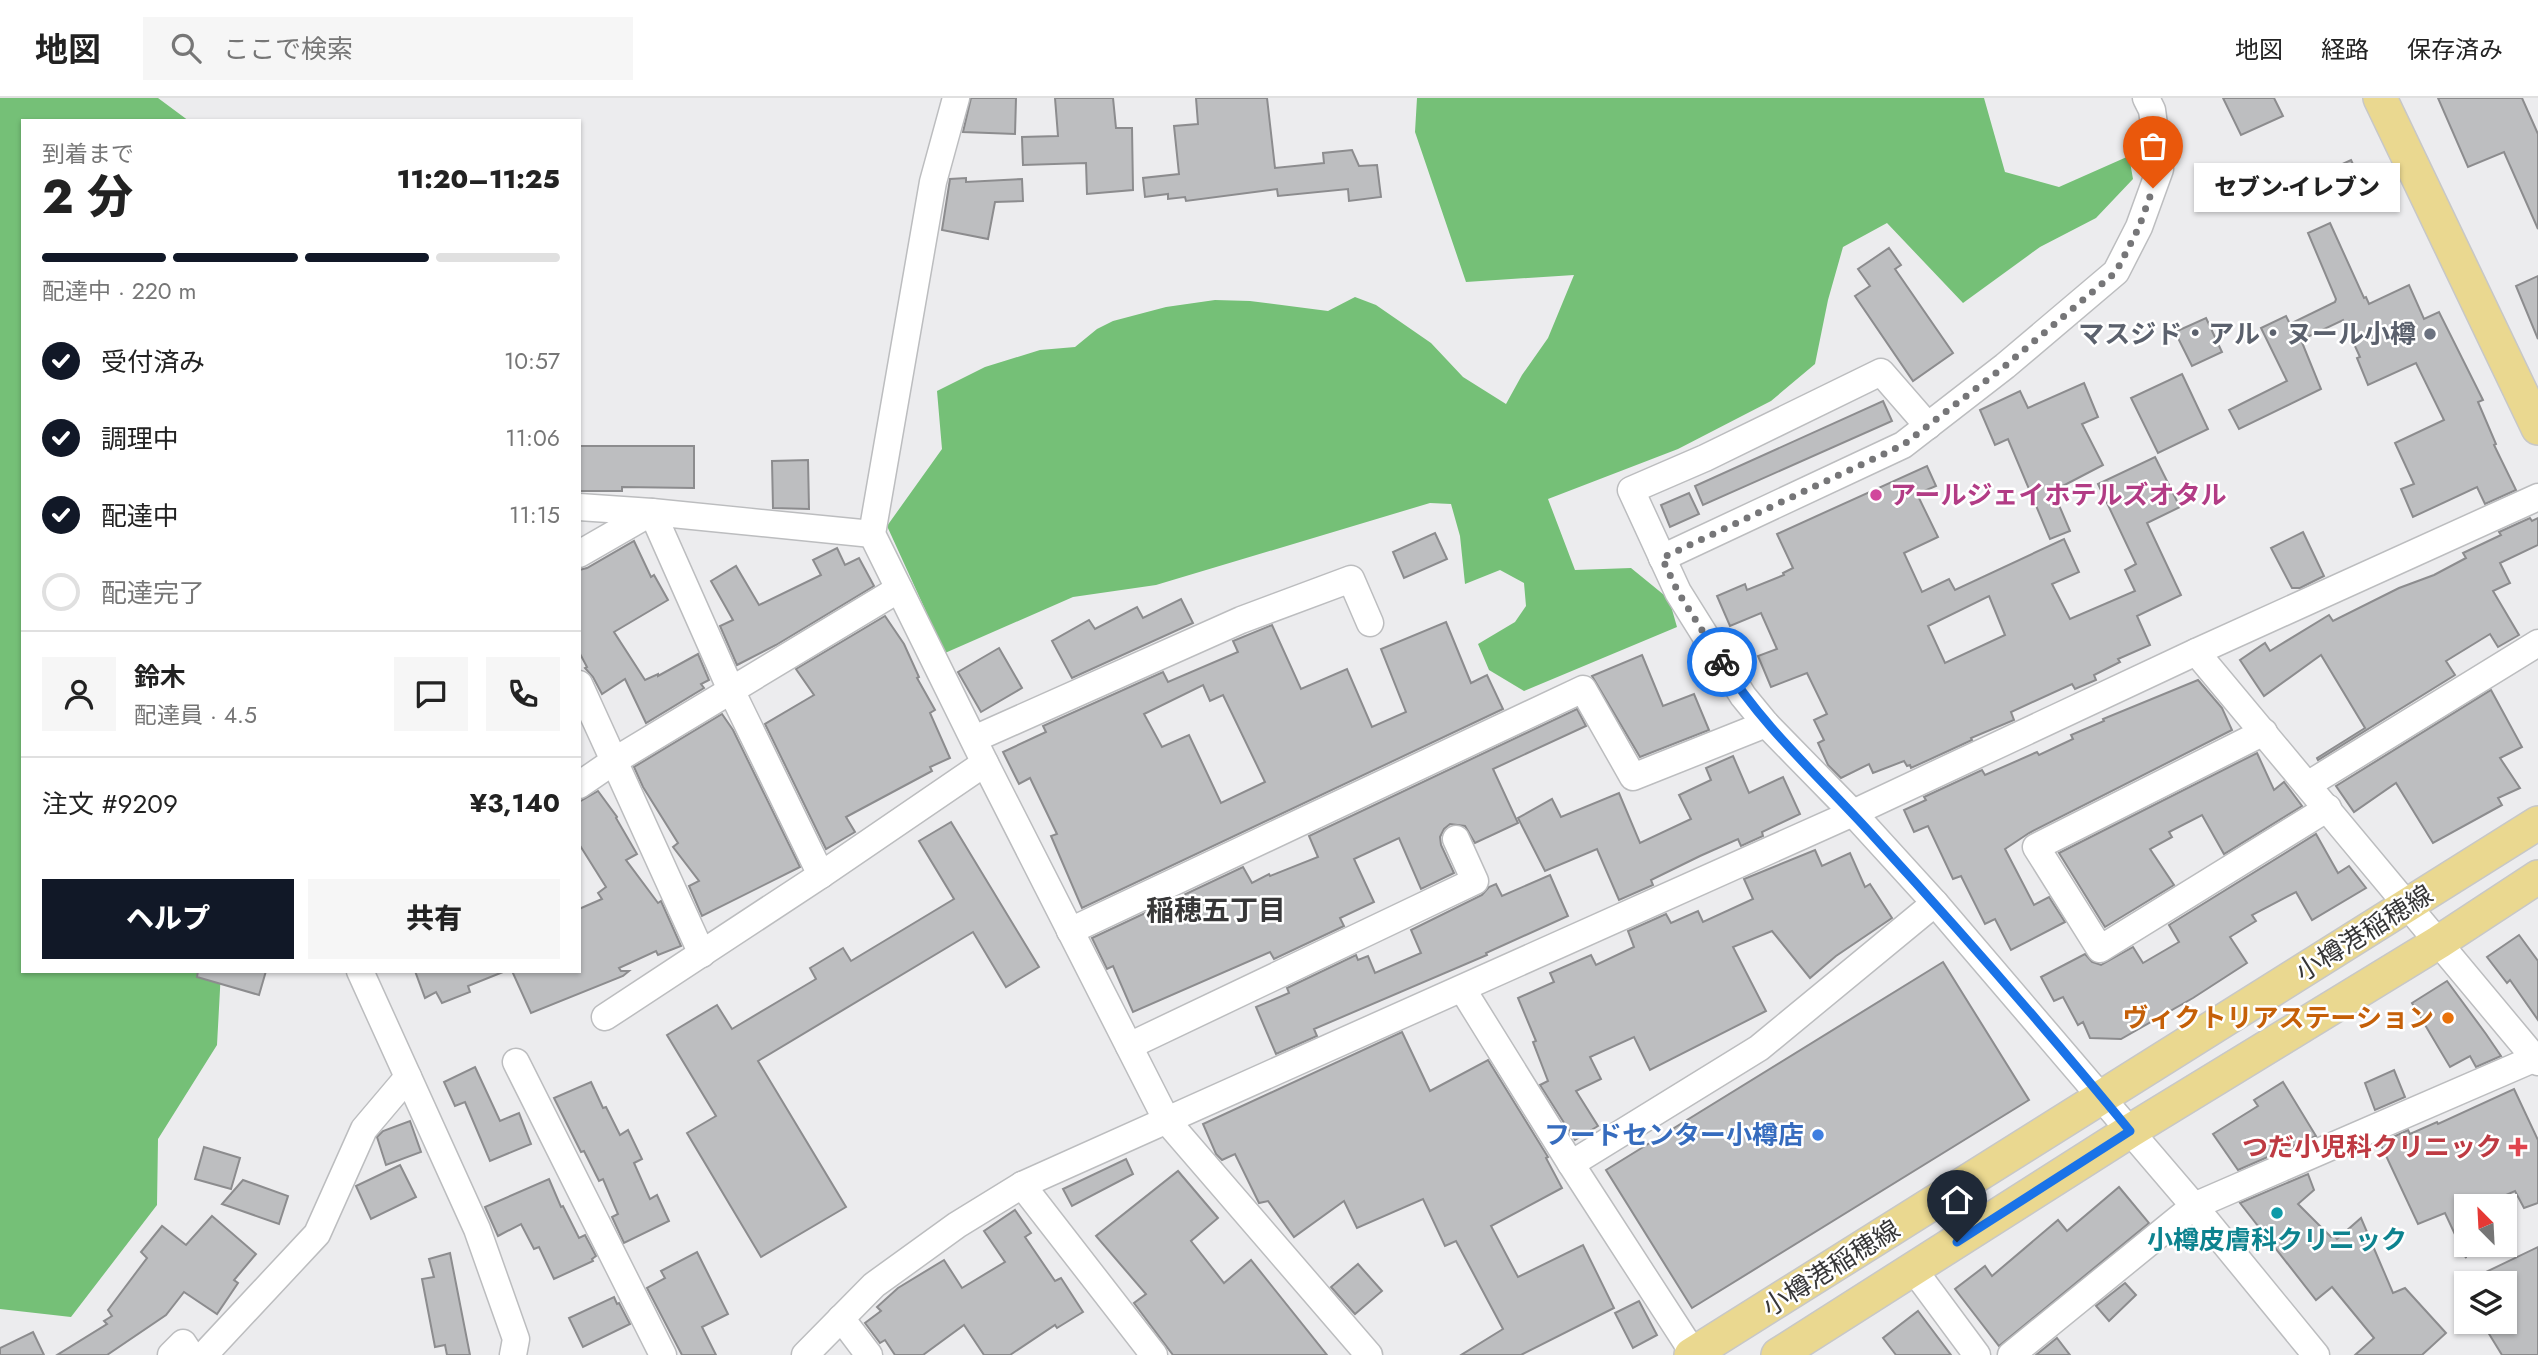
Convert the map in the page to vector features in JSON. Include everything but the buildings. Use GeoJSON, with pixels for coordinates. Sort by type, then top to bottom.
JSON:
{"type":"FeatureCollection","features":[{"type":"Feature","properties":{"kind":"main road"},"geometry":{"type":"LineString","coordinates":[[2380,98],[2538,428]]}},
{"type":"Feature","properties":{"kind":"main road","name":"小樽港稲穂線"},"geometry":{"type":"LineString","coordinates":[[1693,1354],[2538,823]]}},
{"type":"Feature","properties":{"kind":"main road","name":"小樽港稲穂線"},"geometry":{"type":"LineString","coordinates":[[1778,1355],[2130,1131],[2438,942],[2538,877]]}},
{"type":"Feature","properties":{"kind":"street"},"geometry":{"type":"LineString","coordinates":[[956,98],[933,182],[872,534],[1167,1121],[1369,1355]]}},
{"type":"Feature","properties":{"kind":"street"},"geometry":{"type":"LineString","coordinates":[[1662,558],[1903,445],[2005,366],[2116,272],[2139,227],[2160,169],[2152,110],[2146,98]]}},
{"type":"Feature","properties":{"kind":"street"},"geometry":{"type":"LineString","coordinates":[[1928,426],[1881,372],[1631,490],[1685,604],[1743,696],[1766,724],[1853,813],[1935,903],[2103,1098],[2316,1355]]}},
{"type":"Feature","properties":{"kind":"street"},"geometry":{"type":"LineString","coordinates":[[805,1355],[874,1285],[957,1225],[1022,1185],[1853,813],[2196,652],[2538,498]]}},
{"type":"Feature","properties":{"kind":"street"},"geometry":{"type":"LineString","coordinates":[[581,507],[872,534]]}},
{"type":"Feature","properties":{"kind":"street"},"geometry":{"type":"LineString","coordinates":[[581,553],[652,512]]}},
{"type":"Feature","properties":{"kind":"street"},"geometry":{"type":"LineString","coordinates":[[652,512],[731,690],[821,874]]}},
{"type":"Feature","properties":{"kind":"street"},"geometry":{"type":"LineString","coordinates":[[974,739],[1241,620],[1351,579],[1370,623]]}},
{"type":"Feature","properties":{"kind":"street"},"geometry":{"type":"LineString","coordinates":[[581,784],[899,589]]}},
{"type":"Feature","properties":{"kind":"street"},"geometry":{"type":"LineString","coordinates":[[2309,785],[2538,643]]}},
{"type":"Feature","properties":{"kind":"street"},"geometry":{"type":"LineString","coordinates":[[2011,1355],[2194,1206],[2537,1059],[2196,652]]}},
{"type":"Feature","properties":{"kind":"street"},"geometry":{"type":"LineString","coordinates":[[581,688],[702,954]]}},
{"type":"Feature","properties":{"kind":"street"},"geometry":{"type":"LineString","coordinates":[[1070,931],[1583,689],[1633,777],[1766,724]]}},
{"type":"Feature","properties":{"kind":"street"},"geometry":{"type":"LineString","coordinates":[[2264,732],[2036,847],[2100,950],[2328,808]]}},
{"type":"Feature","properties":{"kind":"street"},"geometry":{"type":"LineString","coordinates":[[605,1017],[985,763]]}},
{"type":"Feature","properties":{"kind":"street"},"geometry":{"type":"LineString","coordinates":[[1129,1046],[1475,881],[1456,839]]}},
{"type":"Feature","properties":{"kind":"street"},"geometry":{"type":"LineString","coordinates":[[1571,1164],[1759,1048],[1935,903]]}},
{"type":"Feature","properties":{"kind":"street"},"geometry":{"type":"LineString","coordinates":[[361,973],[477,1229],[516,1339],[513,1355]]}},
{"type":"Feature","properties":{"kind":"street"},"geometry":{"type":"LineString","coordinates":[[1463,989],[1693,1354]]}},
{"type":"Feature","properties":{"kind":"street"},"geometry":{"type":"LineString","coordinates":[[516,1062],[663,1355]]}},
{"type":"Feature","properties":{"kind":"street"},"geometry":{"type":"LineString","coordinates":[[204,1355],[317,1234],[364,1129],[408,1077]]}},
{"type":"Feature","properties":{"kind":"street"},"geometry":{"type":"LineString","coordinates":[[1022,1185],[1154,1355]]}},
{"type":"Feature","properties":{"kind":"street"},"geometry":{"type":"LineString","coordinates":[[1914,1270],[1977,1355]]}},
{"type":"Feature","properties":{"kind":"street"},"geometry":{"type":"LineString","coordinates":[[841,1318],[869,1355]]}},
{"type":"Feature","properties":{"kind":"street"},"geometry":{"type":"LineString","coordinates":[[171,1355],[183,1343],[191,1355]]}},
{"type":"Feature","properties":{"kind":"green space"},"geometry":{"type":"Polygon","coordinates":[[[0,98],[158,98],[186,119],[21,119],[21,973],[221,973],[217,1045],[158,1139],[157,1205],[71,1317],[0,1309],[0,98]]]}},
{"type":"Feature","properties":{"kind":"green space"},"geometry":{"type":"Polygon","coordinates":[[[1417,98],[1984,98],[2005,172],[2059,187],[2129,156],[2133,179],[2096,218],[2040,247],[1963,303],[1887,223],[1843,247],[1828,300],[1815,364],[1771,401],[1678,449],[1548,499],[1575,570],[1631,568],[1669,599],[1677,627],[1524,691],[1489,670],[1478,644],[1515,622],[1526,606],[1524,583],[1500,570],[1465,584],[1460,536],[1451,504],[1430,503],[1156,585],[1073,597],[945,653],[887,526],[942,449],[937,391],[985,367],[1040,350],[1075,347],[1097,329],[1113,321],[1166,307],[1215,300],[1250,301],[1328,311],[1355,297],[1376,305],[1431,343],[1463,377],[1506,404],[1548,338],[1574,275],[1466,282],[1415,132],[1417,98]]]}},
{"type":"Feature","properties":{"kind":"way so far"},"geometry":{"type":"LineString","coordinates":[[1722,662],[1678,592],[1662,558],[1903,445],[2005,366],[2116,272],[2139,227],[2153,188]]}},
{"type":"Feature","properties":{"kind":"place","name":"セブン-イレブン"},"geometry":{"type":"Point","coordinates":[2153,188]}},
{"type":"Feature","properties":{"kind":"place","name":"マスジド・アル・ヌール小樽"},"geometry":{"type":"Point","coordinates":[2430,334]}},
{"type":"Feature","properties":{"kind":"place","name":"アールジェイホテルズオタル"},"geometry":{"type":"Point","coordinates":[1876,495]}},
{"type":"Feature","properties":{"kind":"place","name":"ヴィクトリアステーション"},"geometry":{"type":"Point","coordinates":[2448,1018]}},
{"type":"Feature","properties":{"kind":"place","name":"フードセンター小樽店"},"geometry":{"type":"Point","coordinates":[1818,1135]}},
{"type":"Feature","properties":{"kind":"place","name":"つだ小児科クリニック"},"geometry":{"type":"Point","coordinates":[2518,1147]}},
{"type":"Feature","properties":{"kind":"place","name":"小樽皮膚科クリニック"},"geometry":{"type":"Point","coordinates":[2277,1213]}},
{"type":"Feature","properties":{"kind":"district","name":"稲穂五丁目"},"geometry":{"type":"Point","coordinates":[1216,910]}},
{"type":"Feature","properties":{"kind":"route"},"geometry":{"type":"LineString","coordinates":[[1722,662],[1743,696],[1766,724],[1853,813],[1935,903],[2130,1131],[1957,1242]]}}]}
